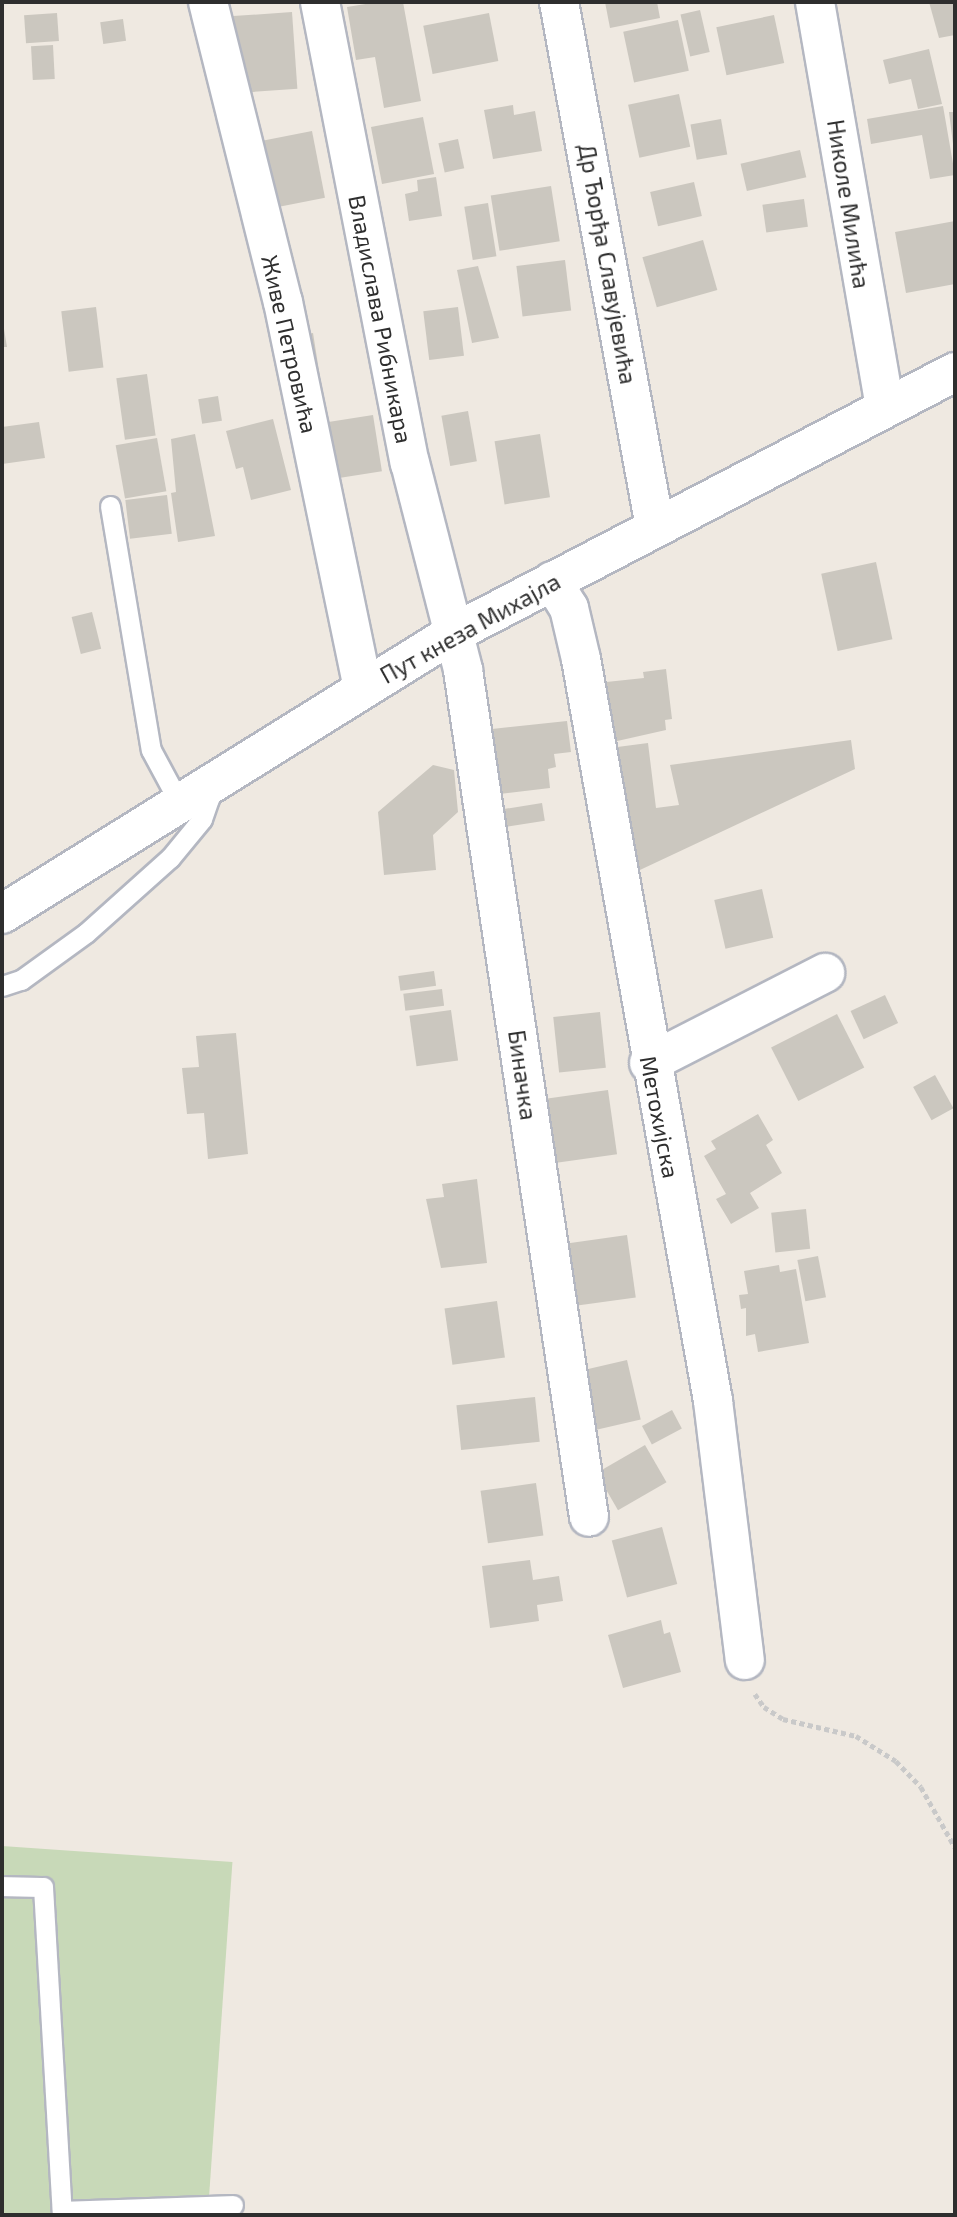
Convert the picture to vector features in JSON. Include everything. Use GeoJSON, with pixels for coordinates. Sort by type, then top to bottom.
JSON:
{"type":"FeatureCollection","features":[{"type":"Feature","properties":{"kind":"street","name":"Живе Петровића"},"geometry":{"type":"LineString","coordinates":[[208,2],[283,303],[363,688]]}},
{"type":"Feature","properties":{"kind":"street","name":"Владислава Рибникара"},"geometry":{"type":"LineString","coordinates":[[320,2],[410,463],[453,634]]}},
{"type":"Feature","properties":{"kind":"street","name":"Др Ђорђа Славујевића"},"geometry":{"type":"LineString","coordinates":[[559,2],[655,527]]}},
{"type":"Feature","properties":{"kind":"street","name":"Николе Милића"},"geometry":{"type":"LineString","coordinates":[[815,2],[885,406]]}},
{"type":"Feature","properties":{"kind":"street","name":"Пут кнеза Михајла"},"geometry":{"type":"LineString","coordinates":[[2,914],[191,794],[453,634],[885,406],[955,372]]}},
{"type":"Feature","properties":{"kind":"street","name":"Метохијска"},"geometry":{"type":"LineString","coordinates":[[552,581],[569,608],[581,659],[649,1063],[713,1401],[745,1660]]}},
{"type":"Feature","properties":{"kind":"street","name":"Биначка"},"geometry":{"type":"LineString","coordinates":[[453,634],[463,670],[589,1517]]}},
{"type":"Feature","properties":{"kind":"street"},"geometry":{"type":"LineString","coordinates":[[649,1063],[825,973]]}},
{"type":"Feature","properties":{"kind":"lane"},"geometry":{"type":"LineString","coordinates":[[2,985],[21,980],[86,933],[170,858],[202,819],[209,799],[191,794],[151,750],[110,506]]}},
{"type":"Feature","properties":{"kind":"lane"},"geometry":{"type":"LineString","coordinates":[[2,1886],[43,1887],[62,2213],[233,2205]]}},
{"type":"Feature","properties":{"kind":"path"},"geometry":{"type":"LineString","coordinates":[[745,1660],[752,1689],[764,1707],[783,1719],[856,1737],[896,1761],[921,1787],[955,1847]]}},
{"type":"Feature","properties":{"kind":"green space"},"geometry":{"type":"Polygon","coordinates":[[[2,1846],[232,1862],[208,2215],[2,2215],[2,1846]]]}},
{"type":"Feature","properties":{"kind":"building"},"geometry":{"type":"Polygon","coordinates":[[[378,2],[403,2],[421,101],[384,108],[375,57],[356,60],[347,7],[378,2]]]}},
{"type":"Feature","properties":{"kind":"building"},"geometry":{"type":"Polygon","coordinates":[[[605,2],[657,2],[660,18],[610,28],[605,2]]]}},
{"type":"Feature","properties":{"kind":"building"},"geometry":{"type":"Polygon","coordinates":[[[929,2],[955,2],[955,35],[939,38],[929,2]]]}},
{"type":"Feature","properties":{"kind":"building"},"geometry":{"type":"Polygon","coordinates":[[[700,10],[710,52],[690,56],[681,14],[700,10]]]}},
{"type":"Feature","properties":{"kind":"building"},"geometry":{"type":"Polygon","coordinates":[[[292,12],[297,89],[239,93],[233,16],[292,12]]]}},
{"type":"Feature","properties":{"kind":"building"},"geometry":{"type":"Polygon","coordinates":[[[57,13],[59,41],[26,43],[24,15],[57,13]]]}},
{"type":"Feature","properties":{"kind":"building"},"geometry":{"type":"Polygon","coordinates":[[[489,13],[498,61],[433,74],[423,26],[489,13]]]}},
{"type":"Feature","properties":{"kind":"building"},"geometry":{"type":"Polygon","coordinates":[[[774,15],[784,63],[726,75],[716,27],[774,15]]]}},
{"type":"Feature","properties":{"kind":"building"},"geometry":{"type":"Polygon","coordinates":[[[123,19],[126,41],[103,44],[100,22],[123,19]]]}},
{"type":"Feature","properties":{"kind":"building"},"geometry":{"type":"Polygon","coordinates":[[[678,20],[689,71],[634,83],[623,32],[678,20]]]}},
{"type":"Feature","properties":{"kind":"building"},"geometry":{"type":"Polygon","coordinates":[[[53,45],[55,79],[33,80],[31,46],[53,45]]]}},
{"type":"Feature","properties":{"kind":"building"},"geometry":{"type":"Polygon","coordinates":[[[929,49],[942,104],[918,109],[911,79],[889,84],[883,60],[929,49]]]}},
{"type":"Feature","properties":{"kind":"building"},"geometry":{"type":"Polygon","coordinates":[[[679,94],[690,147],[639,158],[628,105],[679,94]]]}},
{"type":"Feature","properties":{"kind":"building"},"geometry":{"type":"Polygon","coordinates":[[[513,105],[514,115],[535,111],[542,151],[493,159],[484,110],[513,105]]]}},
{"type":"Feature","properties":{"kind":"building"},"geometry":{"type":"Polygon","coordinates":[[[943,106],[955,175],[930,179],[922,135],[871,144],[867,119],[943,106]]]}},
{"type":"Feature","properties":{"kind":"building"},"geometry":{"type":"Polygon","coordinates":[[[949,112],[955,112],[955,152],[954,152],[949,112]]]}},
{"type":"Feature","properties":{"kind":"building"},"geometry":{"type":"Polygon","coordinates":[[[423,117],[434,174],[382,184],[371,127],[423,117]]]}},
{"type":"Feature","properties":{"kind":"building"},"geometry":{"type":"Polygon","coordinates":[[[721,119],[727,154],[697,160],[690,124],[721,119]]]}},
{"type":"Feature","properties":{"kind":"building"},"geometry":{"type":"Polygon","coordinates":[[[312,131],[325,198],[269,209],[256,142],[312,131]]]}},
{"type":"Feature","properties":{"kind":"building"},"geometry":{"type":"Polygon","coordinates":[[[458,139],[464,168],[445,173],[438,143],[458,139]]]}},
{"type":"Feature","properties":{"kind":"building"},"geometry":{"type":"Polygon","coordinates":[[[800,150],[806,177],[747,191],[741,164],[800,150]]]}},
{"type":"Feature","properties":{"kind":"building"},"geometry":{"type":"Polygon","coordinates":[[[436,177],[442,216],[409,221],[405,194],[418,191],[417,180],[436,177]]]}},
{"type":"Feature","properties":{"kind":"building"},"geometry":{"type":"Polygon","coordinates":[[[694,182],[702,216],[658,226],[650,192],[694,182]]]}},
{"type":"Feature","properties":{"kind":"building"},"geometry":{"type":"Polygon","coordinates":[[[551,186],[560,241],[500,251],[491,196],[551,186]]]}},
{"type":"Feature","properties":{"kind":"building"},"geometry":{"type":"Polygon","coordinates":[[[804,199],[808,227],[766,233],[762,205],[804,199]]]}},
{"type":"Feature","properties":{"kind":"building"},"geometry":{"type":"Polygon","coordinates":[[[488,203],[496,256],[473,260],[464,207],[488,203]]]}},
{"type":"Feature","properties":{"kind":"building"},"geometry":{"type":"Polygon","coordinates":[[[955,221],[955,284],[906,293],[895,232],[955,221]]]}},
{"type":"Feature","properties":{"kind":"building"},"geometry":{"type":"Polygon","coordinates":[[[703,240],[717,290],[657,307],[642,257],[703,240]]]}},
{"type":"Feature","properties":{"kind":"building"},"geometry":{"type":"Polygon","coordinates":[[[565,260],[571,311],[523,317],[516,266],[565,260]]]}},
{"type":"Feature","properties":{"kind":"building"},"geometry":{"type":"Polygon","coordinates":[[[478,266],[499,338],[472,343],[457,270],[478,266]]]}},
{"type":"Feature","properties":{"kind":"building"},"geometry":{"type":"Polygon","coordinates":[[[96,307],[103,368],[69,372],[61,311],[96,307]]]}},
{"type":"Feature","properties":{"kind":"building"},"geometry":{"type":"Polygon","coordinates":[[[458,307],[464,356],[429,360],[423,311],[458,307]]]}},
{"type":"Feature","properties":{"kind":"building"},"geometry":{"type":"Polygon","coordinates":[[[2,317],[7,347],[2,347],[2,317]]]}},
{"type":"Feature","properties":{"kind":"building"},"geometry":{"type":"Polygon","coordinates":[[[313,333],[320,376],[303,379],[296,336],[313,333]]]}},
{"type":"Feature","properties":{"kind":"building"},"geometry":{"type":"Polygon","coordinates":[[[147,374],[156,435],[125,440],[116,378],[147,374]]]}},
{"type":"Feature","properties":{"kind":"building"},"geometry":{"type":"Polygon","coordinates":[[[218,396],[222,421],[202,424],[198,399],[218,396]]]}},
{"type":"Feature","properties":{"kind":"building"},"geometry":{"type":"Polygon","coordinates":[[[468,411],[477,461],[450,466],[441,416],[468,411]]]}},
{"type":"Feature","properties":{"kind":"building"},"geometry":{"type":"Polygon","coordinates":[[[373,415],[382,471],[325,480],[316,424],[373,415]]]}},
{"type":"Feature","properties":{"kind":"building"},"geometry":{"type":"Polygon","coordinates":[[[273,419],[291,490],[251,500],[243,467],[236,469],[226,431],[273,419]]]}},
{"type":"Feature","properties":{"kind":"building"},"geometry":{"type":"Polygon","coordinates":[[[39,422],[45,458],[2,464],[2,427],[39,422]]]}},
{"type":"Feature","properties":{"kind":"building"},"geometry":{"type":"Polygon","coordinates":[[[195,434],[215,536],[178,542],[171,493],[176,492],[171,439],[195,434]]]}},
{"type":"Feature","properties":{"kind":"building"},"geometry":{"type":"Polygon","coordinates":[[[540,434],[550,497],[505,504],[495,441],[540,434]]]}},
{"type":"Feature","properties":{"kind":"building"},"geometry":{"type":"Polygon","coordinates":[[[157,438],[166,491],[125,498],[116,445],[157,438]]]}},
{"type":"Feature","properties":{"kind":"building"},"geometry":{"type":"Polygon","coordinates":[[[167,495],[172,534],[130,539],[125,500],[167,495]]]}},
{"type":"Feature","properties":{"kind":"building"},"geometry":{"type":"Polygon","coordinates":[[[876,562],[892,639],[838,651],[821,574],[876,562]]]}},
{"type":"Feature","properties":{"kind":"building"},"geometry":{"type":"Polygon","coordinates":[[[92,612],[101,649],[81,654],[72,617],[92,612]]]}},
{"type":"Feature","properties":{"kind":"building"},"geometry":{"type":"Polygon","coordinates":[[[666,669],[672,719],[665,720],[666,730],[604,744],[597,683],[644,678],[643,672],[666,669]]]}},
{"type":"Feature","properties":{"kind":"building"},"geometry":{"type":"Polygon","coordinates":[[[567,721],[571,752],[554,754],[556,767],[548,769],[550,788],[491,795],[483,730],[567,721]]]}},
{"type":"Feature","properties":{"kind":"building"},"geometry":{"type":"Polygon","coordinates":[[[851,740],[855,769],[625,877],[602,749],[648,743],[656,808],[679,805],[670,765],[851,740]]]}},
{"type":"Feature","properties":{"kind":"building"},"geometry":{"type":"Polygon","coordinates":[[[433,765],[454,770],[458,812],[433,835],[436,870],[384,875],[378,812],[433,765]]]}},
{"type":"Feature","properties":{"kind":"building"},"geometry":{"type":"Polygon","coordinates":[[[542,803],[545,821],[495,829],[493,811],[542,803]]]}},
{"type":"Feature","properties":{"kind":"building"},"geometry":{"type":"Polygon","coordinates":[[[762,889],[773,938],[726,949],[714,900],[762,889]]]}},
{"type":"Feature","properties":{"kind":"building"},"geometry":{"type":"Polygon","coordinates":[[[434,971],[436,986],[400,991],[398,976],[434,971]]]}},
{"type":"Feature","properties":{"kind":"building"},"geometry":{"type":"Polygon","coordinates":[[[442,989],[444,1006],[405,1011],[403,994],[442,989]]]}},
{"type":"Feature","properties":{"kind":"building"},"geometry":{"type":"Polygon","coordinates":[[[885,995],[898,1023],[864,1039],[851,1011],[885,995]]]}},
{"type":"Feature","properties":{"kind":"building"},"geometry":{"type":"Polygon","coordinates":[[[451,1010],[458,1061],[417,1066],[409,1016],[451,1010]]]}},
{"type":"Feature","properties":{"kind":"building"},"geometry":{"type":"Polygon","coordinates":[[[600,1012],[606,1068],[559,1073],[553,1017],[600,1012]]]}},
{"type":"Feature","properties":{"kind":"building"},"geometry":{"type":"Polygon","coordinates":[[[837,1014],[864,1067],[798,1101],[771,1048],[837,1014]]]}},
{"type":"Feature","properties":{"kind":"building"},"geometry":{"type":"Polygon","coordinates":[[[236,1033],[248,1154],[208,1159],[204,1113],[187,1114],[182,1068],[199,1067],[196,1036],[236,1033]]]}},
{"type":"Feature","properties":{"kind":"building"},"geometry":{"type":"Polygon","coordinates":[[[935,1075],[953,1108],[932,1120],[913,1087],[935,1075]]]}},
{"type":"Feature","properties":{"kind":"building"},"geometry":{"type":"Polygon","coordinates":[[[608,1090],[617,1154],[548,1164],[539,1100],[608,1090]]]}},
{"type":"Feature","properties":{"kind":"building"},"geometry":{"type":"Polygon","coordinates":[[[758,1114],[773,1140],[766,1145],[782,1173],[750,1193],[759,1208],[731,1224],[716,1199],[726,1194],[704,1156],[716,1149],[711,1141],[758,1114]]]}},
{"type":"Feature","properties":{"kind":"building"},"geometry":{"type":"Polygon","coordinates":[[[477,1179],[487,1263],[441,1268],[426,1199],[444,1197],[442,1184],[477,1179]]]}},
{"type":"Feature","properties":{"kind":"building"},"geometry":{"type":"Polygon","coordinates":[[[806,1209],[810,1249],[775,1252],[771,1213],[806,1209]]]}},
{"type":"Feature","properties":{"kind":"building"},"geometry":{"type":"Polygon","coordinates":[[[627,1235],[636,1297],[577,1306],[569,1243],[627,1235]]]}},
{"type":"Feature","properties":{"kind":"building"},"geometry":{"type":"Polygon","coordinates":[[[818,1256],[826,1297],[805,1301],[797,1260],[818,1256]]]}},
{"type":"Feature","properties":{"kind":"building"},"geometry":{"type":"Polygon","coordinates":[[[779,1265],[780,1272],[796,1269],[809,1343],[758,1352],[755,1334],[746,1336],[746,1308],[741,1309],[739,1295],[748,1294],[744,1271],[779,1265]]]}},
{"type":"Feature","properties":{"kind":"building"},"geometry":{"type":"Polygon","coordinates":[[[497,1301],[505,1357],[452,1365],[445,1308],[497,1301]]]}},
{"type":"Feature","properties":{"kind":"building"},"geometry":{"type":"Polygon","coordinates":[[[627,1360],[641,1419],[590,1431],[576,1372],[627,1360]]]}},
{"type":"Feature","properties":{"kind":"building"},"geometry":{"type":"Polygon","coordinates":[[[535,1397],[540,1442],[461,1450],[456,1405],[535,1397]]]}},
{"type":"Feature","properties":{"kind":"building"},"geometry":{"type":"Polygon","coordinates":[[[672,1410],[682,1429],[652,1445],[642,1426],[672,1410]]]}},
{"type":"Feature","properties":{"kind":"building"},"geometry":{"type":"Polygon","coordinates":[[[645,1445],[666,1482],[618,1510],[597,1473],[645,1445]]]}},
{"type":"Feature","properties":{"kind":"building"},"geometry":{"type":"Polygon","coordinates":[[[536,1483],[543,1535],[488,1543],[481,1491],[536,1483]]]}},
{"type":"Feature","properties":{"kind":"building"},"geometry":{"type":"Polygon","coordinates":[[[662,1527],[677,1584],[627,1597],[612,1540],[662,1527]]]}},
{"type":"Feature","properties":{"kind":"building"},"geometry":{"type":"Polygon","coordinates":[[[530,1560],[533,1580],[559,1576],[563,1601],[537,1605],[539,1621],[490,1628],[482,1566],[530,1560]]]}},
{"type":"Feature","properties":{"kind":"building"},"geometry":{"type":"Polygon","coordinates":[[[661,1620],[664,1634],[670,1632],[681,1672],[623,1688],[608,1635],[661,1620]]]}}]}
